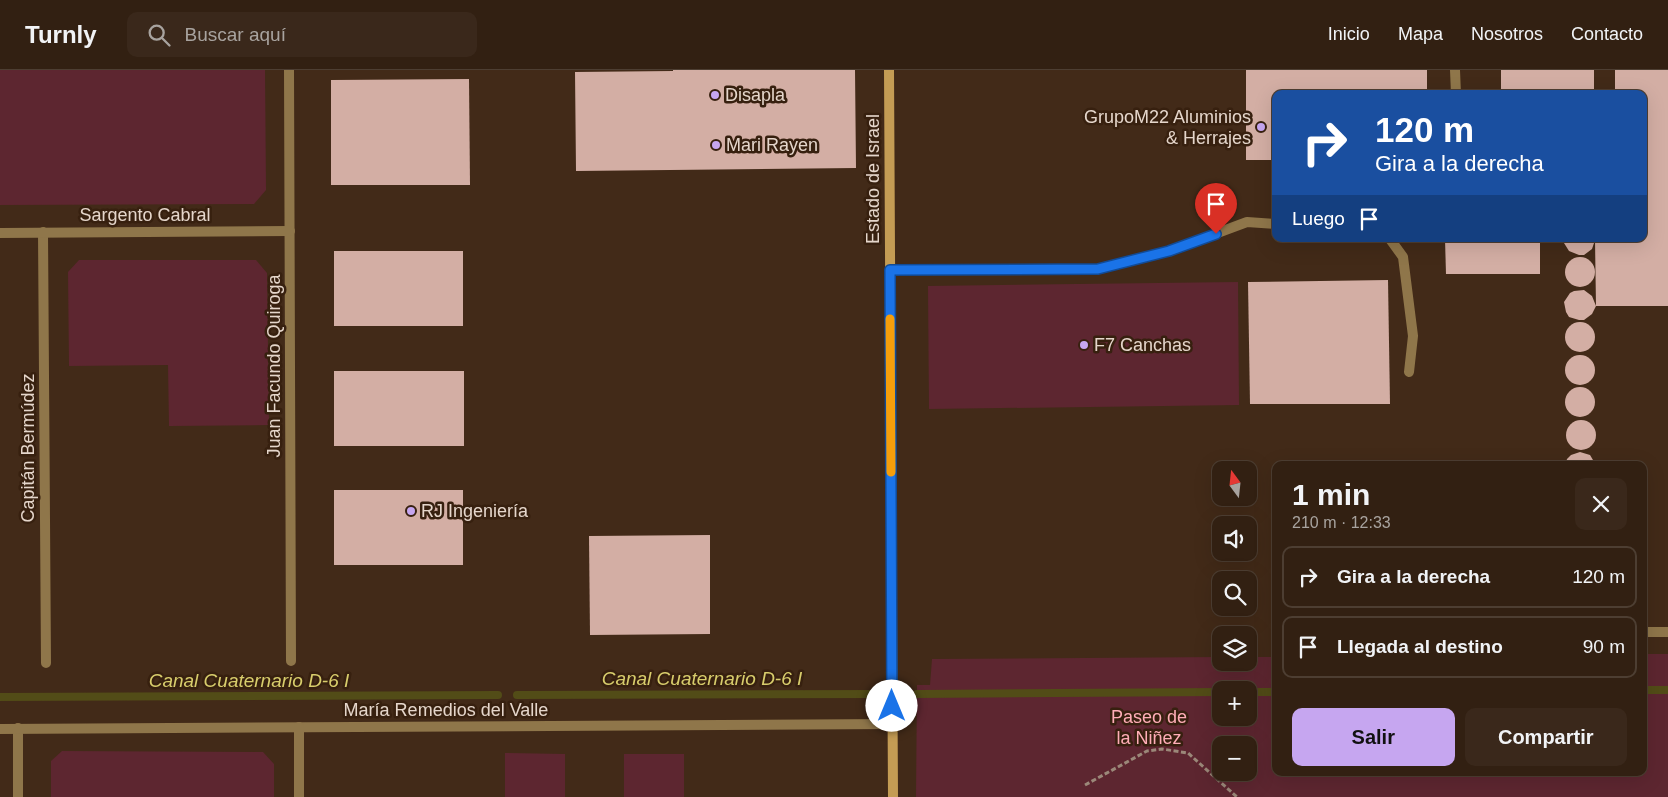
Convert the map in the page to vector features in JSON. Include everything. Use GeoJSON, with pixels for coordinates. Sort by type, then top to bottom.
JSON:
{"type":"FeatureCollection","features":[{"type":"Feature","properties":{"kind":"street","name":"Juan Facundo Quiroga"},"geometry":{"type":"LineString","coordinates":[[290,70],[291,661]]}},
{"type":"Feature","properties":{"kind":"street","name":"Estado de Israel"},"geometry":{"type":"LineString","coordinates":[[889,70],[893,797]]}},
{"type":"Feature","properties":{"kind":"street"},"geometry":{"type":"LineString","coordinates":[[1456,70],[1456,90]]}},
{"type":"Feature","properties":{"kind":"street"},"geometry":{"type":"LineString","coordinates":[[890,270],[1098,269],[1169,251],[1247,222],[1272,224]]}},
{"type":"Feature","properties":{"kind":"street","name":"Sargento Cabral"},"geometry":{"type":"LineString","coordinates":[[0,232],[290,231]]}},
{"type":"Feature","properties":{"kind":"street","name":"Capitán Bermúdez"},"geometry":{"type":"LineString","coordinates":[[43,232],[46,663]]}},
{"type":"Feature","properties":{"kind":"street"},"geometry":{"type":"LineString","coordinates":[[1392,242],[1403,258],[1412,336],[1409,372]]}},
{"type":"Feature","properties":{"kind":"street"},"geometry":{"type":"LineString","coordinates":[[1647,632],[1668,632]]}},
{"type":"Feature","properties":{"kind":"street","name":"María Remedios del Valle"},"geometry":{"type":"LineString","coordinates":[[0,728],[892,724]]}},
{"type":"Feature","properties":{"kind":"street"},"geometry":{"type":"LineString","coordinates":[[299,727],[299,797]]}},
{"type":"Feature","properties":{"kind":"street"},"geometry":{"type":"LineString","coordinates":[[18,728],[18,797]]}},
{"type":"Feature","properties":{"kind":"path"},"geometry":{"type":"LineString","coordinates":[[1085,785],[1147,751],[1157,749],[1184,751],[1192,755],[1238,797]]}},
{"type":"Feature","properties":{"kind":"green space"},"geometry":{"type":"Polygon","coordinates":[[[0,70],[265,70],[266,190],[254,204],[0,205],[0,70]]]}},
{"type":"Feature","properties":{"kind":"green space"},"geometry":{"type":"Polygon","coordinates":[[[79,260],[256,260],[267,273],[269,425],[169,426],[168,365],[69,366],[68,272],[79,260]]]}},
{"type":"Feature","properties":{"kind":"green space","name":"F7 Canchas"},"geometry":{"type":"Polygon","coordinates":[[[1238,282],[1239,405],[929,409],[928,286],[1238,282]]]}},
{"type":"Feature","properties":{"kind":"green space","name":"Paseo de la Niñez"},"geometry":{"type":"Polygon","coordinates":[[[1647,654],[1668,654],[1668,797],[916,797],[917,685],[930,685],[932,659],[1212,657],[1212,671],[1257,671],[1257,657],[1272,657],[1272,776],[1647,776],[1647,654]]]}},
{"type":"Feature","properties":{"kind":"green space"},"geometry":{"type":"Polygon","coordinates":[[[62,751],[263,752],[274,764],[274,797],[51,797],[51,761],[62,751]]]}},
{"type":"Feature","properties":{"kind":"green space"},"geometry":{"type":"Polygon","coordinates":[[[505,753],[565,754],[565,797],[505,797],[505,753]]]}},
{"type":"Feature","properties":{"kind":"green space"},"geometry":{"type":"Polygon","coordinates":[[[624,754],[684,754],[684,797],[624,797],[624,754]]]}},
{"type":"Feature","properties":{"kind":"building"},"geometry":{"type":"Polygon","coordinates":[[[855,70],[856,168],[576,171],[575,72],[855,70]]]}},
{"type":"Feature","properties":{"kind":"building"},"geometry":{"type":"Polygon","coordinates":[[[1246,70],[1427,70],[1427,90],[1272,90],[1272,160],[1246,160],[1246,70]]]}},
{"type":"Feature","properties":{"kind":"building"},"geometry":{"type":"Polygon","coordinates":[[[1501,70],[1594,70],[1594,90],[1501,90],[1501,70]]]}},
{"type":"Feature","properties":{"kind":"building"},"geometry":{"type":"Polygon","coordinates":[[[1615,70],[1668,70],[1668,306],[1596,306],[1595,242],[1647,242],[1647,90],[1615,90],[1615,70]]]}},
{"type":"Feature","properties":{"kind":"building"},"geometry":{"type":"Polygon","coordinates":[[[469,79],[470,185],[331,185],[331,80],[469,79]]]}},
{"type":"Feature","properties":{"kind":"building"},"geometry":{"type":"Polygon","coordinates":[[[1445,242],[1540,242],[1540,274],[1446,274],[1445,242]]]}},
{"type":"Feature","properties":{"kind":"building"},"geometry":{"type":"Polygon","coordinates":[[[1594,242],[1592,249],[1584,255],[1569,251],[1564,243],[1594,242]]]}},
{"type":"Feature","properties":{"kind":"building"},"geometry":{"type":"Polygon","coordinates":[[[334,251],[463,251],[463,326],[334,326],[334,251]]]}},
{"type":"Feature","properties":{"kind":"building"},"geometry":{"type":"Polygon","coordinates":[[[1580,257],[1591,261],[1595,272],[1591,283],[1580,287],[1569,283],[1565,272],[1569,261],[1580,257]]]}},
{"type":"Feature","properties":{"kind":"building"},"geometry":{"type":"Polygon","coordinates":[[[1388,280],[1390,404],[1250,404],[1248,282],[1388,280]]]}},
{"type":"Feature","properties":{"kind":"building"},"geometry":{"type":"Polygon","coordinates":[[[1584,290],[1592,296],[1596,306],[1592,314],[1584,320],[1579,320],[1569,317],[1564,302],[1570,293],[1584,290]]]}},
{"type":"Feature","properties":{"kind":"building"},"geometry":{"type":"Polygon","coordinates":[[[1580,322],[1591,326],[1595,337],[1591,348],[1580,352],[1569,348],[1565,337],[1569,326],[1580,322]]]}},
{"type":"Feature","properties":{"kind":"building"},"geometry":{"type":"Polygon","coordinates":[[[1580,355],[1591,359],[1595,370],[1591,381],[1580,385],[1569,381],[1565,370],[1569,359],[1580,355]]]}},
{"type":"Feature","properties":{"kind":"building"},"geometry":{"type":"Polygon","coordinates":[[[334,371],[464,371],[464,446],[334,446],[334,371]]]}},
{"type":"Feature","properties":{"kind":"building"},"geometry":{"type":"Polygon","coordinates":[[[1580,387],[1591,391],[1595,402],[1591,413],[1580,417],[1569,413],[1565,402],[1569,391],[1580,387]]]}},
{"type":"Feature","properties":{"kind":"building"},"geometry":{"type":"Polygon","coordinates":[[[1581,420],[1592,424],[1596,435],[1592,446],[1581,450],[1570,446],[1566,435],[1570,424],[1581,420]]]}},
{"type":"Feature","properties":{"kind":"building"},"geometry":{"type":"Polygon","coordinates":[[[1580,452],[1590,455],[1594,461],[1566,461],[1571,455],[1580,452]]]}},
{"type":"Feature","properties":{"kind":"building"},"geometry":{"type":"Polygon","coordinates":[[[334,490],[463,490],[463,565],[334,565],[334,490]]]}},
{"type":"Feature","properties":{"kind":"building"},"geometry":{"type":"Polygon","coordinates":[[[710,535],[710,634],[590,635],[589,536],[710,535]]]}},
{"type":"Feature","properties":{"kind":"waterway","name":"Canal Cuaternario D-6 I"},"geometry":{"type":"LineString","coordinates":[[1647,690],[1668,690]]}},
{"type":"Feature","properties":{"kind":"waterway","name":"Canal Cuaternario D-6 I"},"geometry":{"type":"LineString","coordinates":[[917,694],[1212,692]]}},
{"type":"Feature","properties":{"kind":"waterway","name":"Canal Cuaternario D-6 I"},"geometry":{"type":"LineString","coordinates":[[1257,692],[1272,692]]}},
{"type":"Feature","properties":{"kind":"waterway","name":"Canal Cuaternario D-6 I"},"geometry":{"type":"LineString","coordinates":[[517,695],[886,694]]}},
{"type":"Feature","properties":{"kind":"waterway","name":"Canal Cuaternario D-6 I"},"geometry":{"type":"LineString","coordinates":[[0,697],[498,695]]}},
{"type":"Feature","properties":{"kind":"slow traffic"},"geometry":{"type":"LineString","coordinates":[[890,319],[891,472]]}},
{"type":"Feature","properties":{"kind":"place","name":"Disapla"},"geometry":{"type":"Point","coordinates":[715,95]}},
{"type":"Feature","properties":{"kind":"place","name":"GrupoM22 Aluminios & Herrajes"},"geometry":{"type":"Point","coordinates":[1261,127]}},
{"type":"Feature","properties":{"kind":"place","name":"Mari Rayen"},"geometry":{"type":"Point","coordinates":[716,145]}},
{"type":"Feature","properties":{"kind":"place","name":"F7 Canchas"},"geometry":{"type":"Point","coordinates":[1084,345]}},
{"type":"Feature","properties":{"kind":"place","name":"RJ Ingeniería"},"geometry":{"type":"Point","coordinates":[411,511]}},
{"type":"Feature","properties":{"kind":"route"},"geometry":{"type":"LineString","coordinates":[[892,706],[890,270],[1098,269],[1169,251],[1216,234]]}}]}
